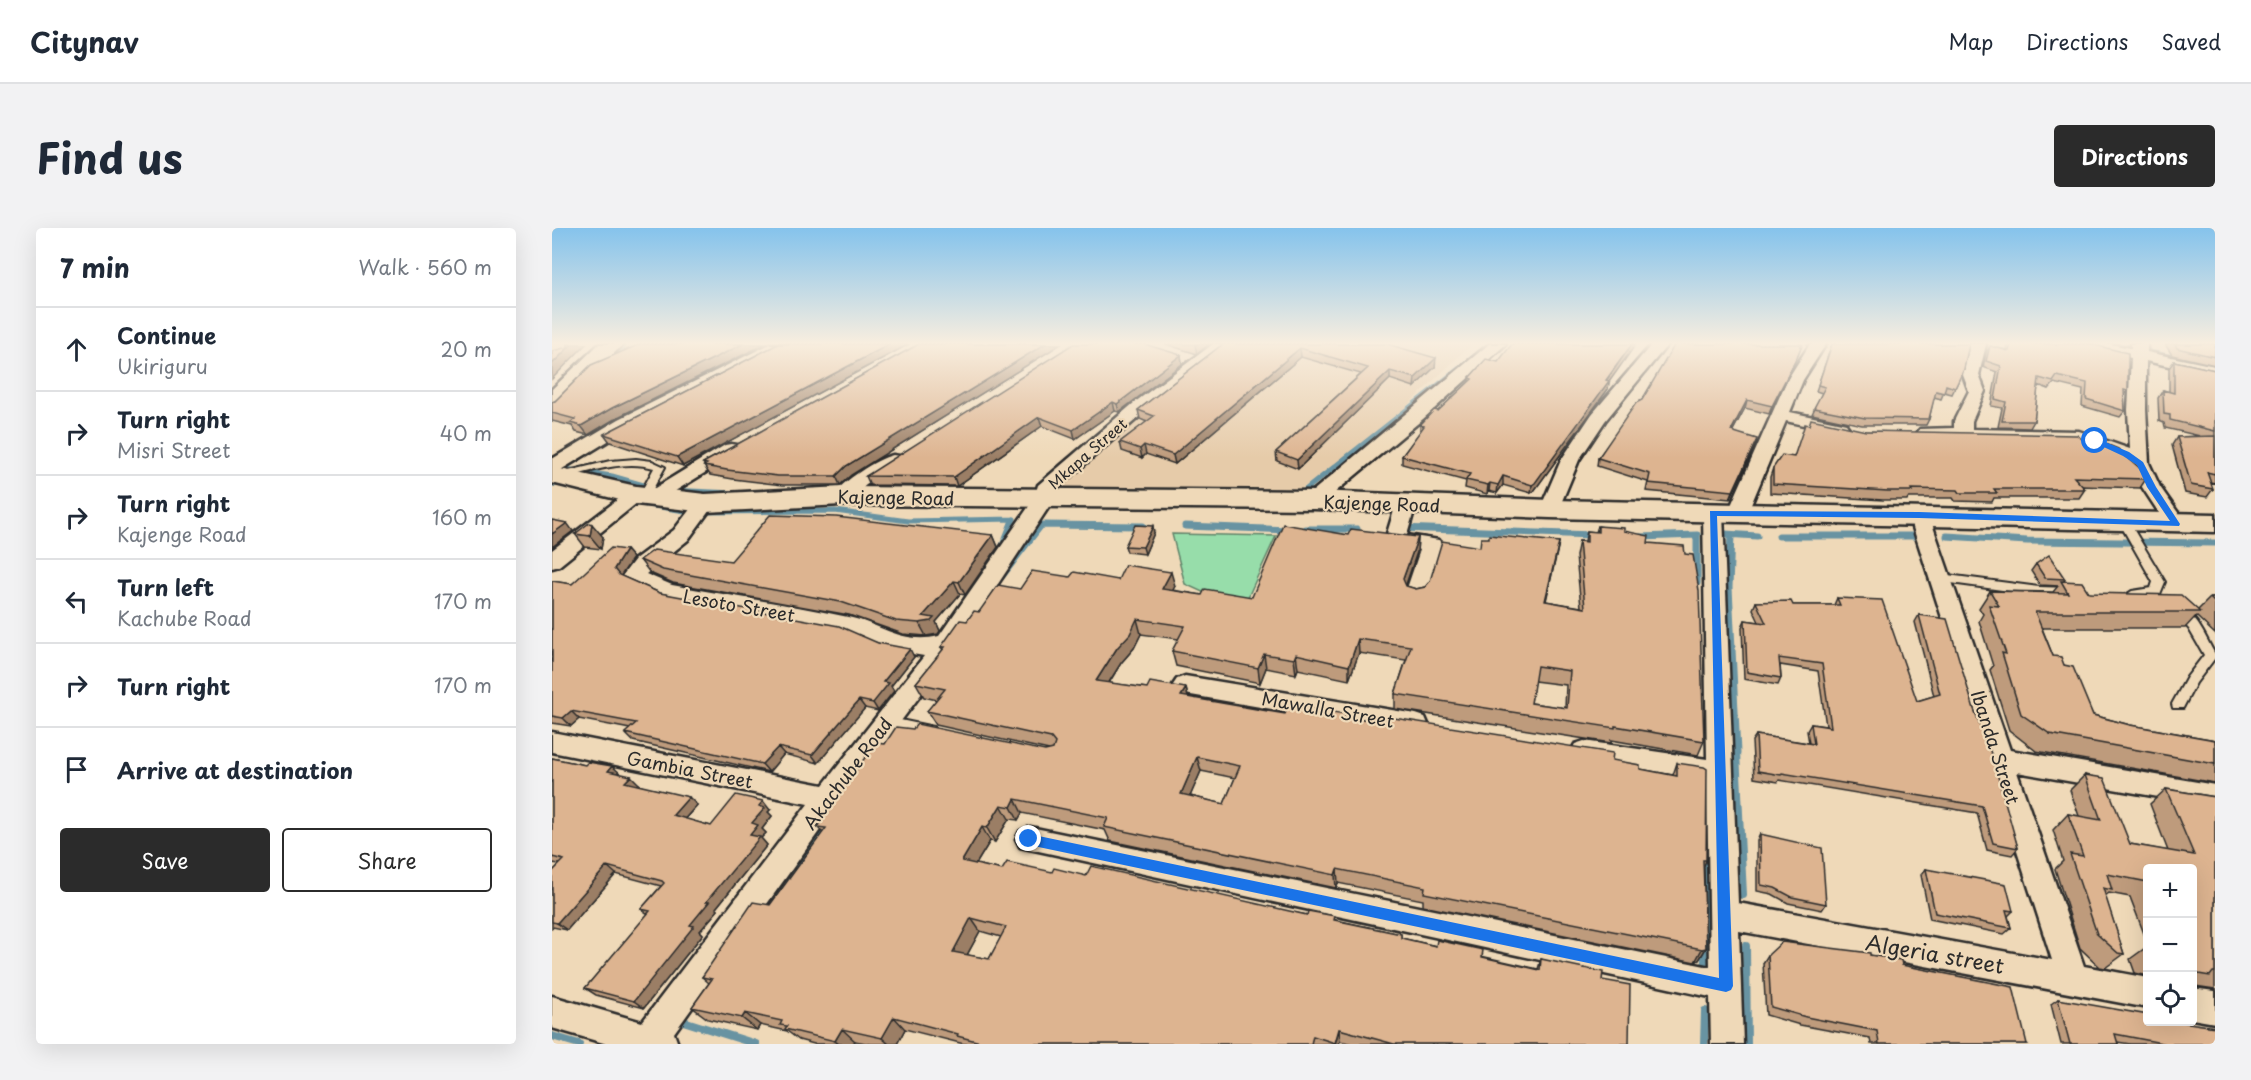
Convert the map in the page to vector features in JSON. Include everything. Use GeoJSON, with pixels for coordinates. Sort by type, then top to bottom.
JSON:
{"type":"FeatureCollection","features":[{"type":"Feature","properties":{"kind":"street"},"geometry":{"type":"LineString","coordinates":[[552,403],[573,382]]}},
{"type":"Feature","properties":{"kind":"street"},"geometry":{"type":"LineString","coordinates":[[554,473],[625,423],[706,382]]}},
{"type":"Feature","properties":{"kind":"street","name":"Mkapa Street"},"geometry":{"type":"LineString","coordinates":[[1044,499],[1045,489],[1099,441],[1174,382]]}},
{"type":"Feature","properties":{"kind":"street"},"geometry":{"type":"LineString","coordinates":[[1314,500],[1455,382]]}},
{"type":"Feature","properties":{"kind":"street"},"geometry":{"type":"LineString","coordinates":[[1550,509],[1570,460],[1598,418],[1628,382]]}},
{"type":"Feature","properties":{"kind":"street"},"geometry":{"type":"LineString","coordinates":[[1727,1044],[1719,771],[1725,513],[1780,415],[1794,382]]}},
{"type":"Feature","properties":{"kind":"street"},"geometry":{"type":"LineString","coordinates":[[1963,432],[1963,421],[1977,391],[1974,382]]}},
{"type":"Feature","properties":{"kind":"street"},"geometry":{"type":"LineString","coordinates":[[2138,382],[2140,464],[2151,487],[2176,524]]}},
{"type":"Feature","properties":{"kind":"street"},"geometry":{"type":"LineString","coordinates":[[1780,415],[1862,432]]}},
{"type":"Feature","properties":{"kind":"street"},"geometry":{"type":"LineString","coordinates":[[1912,433],[1963,432],[2079,436],[2126,454],[2140,464]]}},
{"type":"Feature","properties":{"kind":"street"},"geometry":{"type":"LineString","coordinates":[[552,561],[644,496],[742,443]]}},
{"type":"Feature","properties":{"kind":"street"},"geometry":{"type":"LineString","coordinates":[[842,496],[859,481],[908,451]]}},
{"type":"Feature","properties":{"kind":"street","name":"Kajenge Road"},"geometry":{"type":"LineString","coordinates":[[554,473],[644,496],[705,503],[842,496],[1314,500],[1550,509],[1919,515],[2176,524],[2215,523]]}},
{"type":"Feature","properties":{"kind":"street","name":"Akachube Road"},"geometry":{"type":"LineString","coordinates":[[652,1042],[829,797],[947,643],[1044,499]]}},
{"type":"Feature","properties":{"kind":"street","name":"Lesoto Street"},"geometry":{"type":"LineString","coordinates":[[705,503],[681,535],[642,564],[633,576],[668,592],[849,625],[892,643],[925,648],[947,643]]}},
{"type":"Feature","properties":{"kind":"street"},"geometry":{"type":"LineString","coordinates":[[1406,504],[1395,540],[1432,545],[1416,594]]}},
{"type":"Feature","properties":{"kind":"street","name":"Ibanda Street"},"geometry":{"type":"LineString","coordinates":[[1919,515],[2073,978]]}},
{"type":"Feature","properties":{"kind":"street","name":"Mawalla Street"},"geometry":{"type":"LineString","coordinates":[[1185,685],[1437,727]]}},
{"type":"Feature","properties":{"kind":"street","name":"Gambia Street"},"geometry":{"type":"LineString","coordinates":[[552,742],[829,797]]}},
{"type":"Feature","properties":{"kind":"street"},"geometry":{"type":"LineString","coordinates":[[1560,747],[1719,771]]}},
{"type":"Feature","properties":{"kind":"street"},"geometry":{"type":"LineString","coordinates":[[2000,759],[2215,796]]}},
{"type":"Feature","properties":{"kind":"street"},"geometry":{"type":"LineString","coordinates":[[1029,839],[1726,986]]}},
{"type":"Feature","properties":{"kind":"street","name":"Algeria street"},"geometry":{"type":"LineString","coordinates":[[1723,914],[2143,992]]}},
{"type":"Feature","properties":{"kind":"street"},"geometry":{"type":"LineString","coordinates":[[2197,1003],[2215,1007]]}},
{"type":"Feature","properties":{"kind":"street"},"geometry":{"type":"LineString","coordinates":[[552,1012],[652,1042]]}},
{"type":"Feature","properties":{"kind":"lane"},"geometry":{"type":"LineString","coordinates":[[2124,522],[2159,582],[2163,598],[2193,626],[2210,656],[2191,680],[2178,704]]}},
{"type":"Feature","properties":{"kind":"lane"},"geometry":{"type":"LineString","coordinates":[[1940,578],[2039,591],[2084,593]]}},
{"type":"Feature","properties":{"kind":"lane"},"geometry":{"type":"LineString","coordinates":[[2117,595],[2163,598]]}},
{"type":"Feature","properties":{"kind":"lane"},"geometry":{"type":"LineString","coordinates":[[886,722],[941,734]]}},
{"type":"Feature","properties":{"kind":"shaded area"},"geometry":{"type":"Polygon","coordinates":[[[1169,382],[1432,382],[1393,419],[1323,478],[1301,488],[1065,490],[1057,472],[1169,382]]]}},
{"type":"Feature","properties":{"kind":"green space"},"geometry":{"type":"Polygon","coordinates":[[[1172,534],[1276,536],[1242,610],[1185,584],[1172,534]]]}},
{"type":"Feature","properties":{"kind":"building"},"geometry":{"type":"Polygon","coordinates":[[[574,382],[665,382],[581,426],[570,423],[575,419],[552,413],[552,402],[574,382]]]}},
{"type":"Feature","properties":{"kind":"building"},"geometry":{"type":"Polygon","coordinates":[[[704,382],[818,382],[677,457],[604,434],[704,382]]]}},
{"type":"Feature","properties":{"kind":"building"},"geometry":{"type":"Polygon","coordinates":[[[850,382],[983,382],[846,466],[836,476],[778,476],[727,470],[704,466],[707,464],[703,463],[850,382]]]}},
{"type":"Feature","properties":{"kind":"building"},"geometry":{"type":"Polygon","coordinates":[[[1013,382],[1146,382],[1117,404],[1113,402],[1073,430],[1039,417],[954,477],[866,476],[1013,382]]]}},
{"type":"Feature","properties":{"kind":"building"},"geometry":{"type":"Polygon","coordinates":[[[1174,382],[1260,382],[1173,455],[1144,445],[1140,449],[1120,442],[1154,416],[1138,410],[1174,382]]]}},
{"type":"Feature","properties":{"kind":"building"},"geometry":{"type":"Polygon","coordinates":[[[1353,382],[1378,382],[1297,460],[1276,452],[1353,382]]]}},
{"type":"Feature","properties":{"kind":"building"},"geometry":{"type":"Polygon","coordinates":[[[1469,382],[1608,382],[1532,485],[1503,476],[1498,485],[1490,483],[1488,485],[1466,480],[1470,474],[1402,456],[1424,426],[1420,425],[1434,410],[1438,411],[1469,382]]]}},
{"type":"Feature","properties":{"kind":"building"},"geometry":{"type":"Polygon","coordinates":[[[1653,382],[1784,382],[1772,406],[1747,400],[1731,431],[1757,439],[1733,491],[1648,483],[1650,474],[1598,458],[1636,403],[1642,400],[1653,382]]]}},
{"type":"Feature","properties":{"kind":"building"},"geometry":{"type":"Polygon","coordinates":[[[1819,382],[1958,382],[1955,388],[1946,385],[1944,393],[1936,391],[1929,419],[1865,418],[1814,408],[1825,387],[1818,385],[1819,382]]]}},
{"type":"Feature","properties":{"kind":"building"},"geometry":{"type":"Polygon","coordinates":[[[1998,382],[2039,382],[2034,421],[2002,421],[2006,402],[1995,399],[1998,382]]]}},
{"type":"Feature","properties":{"kind":"building"},"geometry":{"type":"Polygon","coordinates":[[[2083,382],[2128,382],[2128,391],[2124,390],[2125,411],[2086,399],[2087,383],[2083,382]]]}},
{"type":"Feature","properties":{"kind":"building"},"geometry":{"type":"Polygon","coordinates":[[[2174,382],[2215,382],[2215,431],[2170,420],[2170,415],[2164,414],[2163,390],[2174,393],[2174,382]]]}},
{"type":"Feature","properties":{"kind":"building"},"geometry":{"type":"Polygon","coordinates":[[[1811,419],[1866,431],[2077,435],[2082,439],[2094,439],[2118,449],[2142,470],[2146,479],[2074,477],[2085,489],[1994,489],[1997,493],[1911,489],[1912,491],[1888,491],[1773,484],[1773,468],[1782,455],[1794,457],[1805,424],[1809,425],[1811,419]]]}},
{"type":"Feature","properties":{"kind":"building"},"geometry":{"type":"Polygon","coordinates":[[[2215,436],[2215,474],[2207,472],[2213,489],[2191,485],[2177,437],[2215,436]]]}},
{"type":"Feature","properties":{"kind":"building"},"geometry":{"type":"Polygon","coordinates":[[[770,515],[836,517],[993,535],[959,582],[954,581],[923,616],[934,618],[931,621],[919,623],[896,621],[841,602],[663,570],[640,560],[654,550],[731,561],[770,515]]]}},
{"type":"Feature","properties":{"kind":"building"},"geometry":{"type":"Polygon","coordinates":[[[552,520],[567,523],[552,534],[552,520]]]}},
{"type":"Feature","properties":{"kind":"building"},"geometry":{"type":"Polygon","coordinates":[[[589,523],[592,524],[590,536],[575,534],[589,523]]]}},
{"type":"Feature","properties":{"kind":"building"},"geometry":{"type":"Polygon","coordinates":[[[1283,524],[1348,535],[1351,529],[1418,537],[1403,579],[1406,586],[1416,589],[1425,587],[1430,581],[1442,541],[1480,547],[1481,538],[1489,538],[1489,535],[1559,542],[1545,601],[1585,608],[1579,541],[1587,542],[1587,531],[1598,532],[1598,526],[1624,528],[1624,531],[1649,536],[1648,543],[1684,546],[1685,554],[1693,555],[1699,591],[1704,741],[1395,694],[1411,646],[1358,639],[1349,666],[1296,654],[1294,659],[1264,654],[1258,668],[1172,651],[1185,626],[1137,619],[1130,634],[1117,648],[1096,681],[1147,688],[1150,682],[1186,688],[1181,696],[1285,714],[1288,705],[1380,722],[1381,718],[1387,719],[1388,717],[1613,753],[1612,760],[1640,765],[1640,769],[1677,776],[1677,763],[1704,767],[1707,769],[1706,860],[1703,860],[1706,948],[1424,893],[1425,887],[1337,869],[1335,875],[1104,827],[1108,818],[1015,799],[1011,807],[1001,805],[987,828],[982,827],[962,861],[1002,870],[1007,862],[1052,872],[1054,868],[1086,876],[1091,866],[1307,915],[1308,911],[1335,916],[1334,920],[1401,934],[1401,938],[1436,946],[1437,940],[1483,950],[1482,957],[1540,970],[1541,959],[1603,972],[1602,980],[1630,985],[1629,1044],[1394,1044],[1339,1029],[1335,1043],[1313,1036],[1311,1044],[988,1044],[894,1017],[882,1038],[842,1029],[835,1041],[785,1029],[787,1026],[780,1025],[782,1021],[745,1013],[742,1018],[692,1007],[712,979],[702,977],[753,902],[770,905],[826,828],[817,827],[875,743],[885,744],[896,727],[913,729],[917,724],[1045,751],[1053,749],[1055,743],[1051,738],[927,711],[945,689],[916,683],[945,647],[941,647],[960,620],[967,621],[974,611],[979,612],[998,585],[1020,589],[1032,571],[1070,577],[1074,572],[1118,580],[1125,565],[1171,572],[1162,589],[1202,595],[1205,589],[1252,597],[1283,524]],[[1537,666],[1531,703],[1567,708],[1570,671],[1537,666]],[[1197,757],[1181,794],[1224,804],[1240,766],[1197,757]],[[971,918],[953,952],[989,959],[1006,927],[971,918]]]}},
{"type":"Feature","properties":{"kind":"building"},"geometry":{"type":"Polygon","coordinates":[[[1135,525],[1153,526],[1143,547],[1125,546],[1135,525]]]}},
{"type":"Feature","properties":{"kind":"building"},"geometry":{"type":"Polygon","coordinates":[[[611,548],[626,550],[614,569],[619,575],[660,593],[839,626],[878,643],[910,649],[883,682],[889,683],[873,703],[859,700],[812,755],[778,747],[762,764],[625,733],[636,723],[571,711],[563,718],[552,716],[552,581],[572,584],[611,548]]]}},
{"type":"Feature","properties":{"kind":"building"},"geometry":{"type":"Polygon","coordinates":[[[2049,555],[2065,579],[2045,578],[2036,564],[2049,555]]]}},
{"type":"Feature","properties":{"kind":"building"},"geometry":{"type":"Polygon","coordinates":[[[2061,581],[2082,582],[2089,593],[2181,595],[2200,612],[2035,612],[2053,656],[2061,657],[2064,665],[2073,667],[2093,715],[2130,725],[2215,740],[2215,764],[2050,734],[2021,714],[2002,653],[2006,654],[1989,605],[1999,606],[1990,591],[2068,593],[2061,581]]]}},
{"type":"Feature","properties":{"kind":"building"},"geometry":{"type":"Polygon","coordinates":[[[1837,598],[1882,600],[1917,701],[1940,694],[1919,615],[1947,619],[1974,709],[1993,759],[2018,848],[1993,843],[1982,806],[1758,771],[1756,735],[1814,744],[1811,724],[1831,727],[1822,664],[1779,658],[1781,678],[1747,672],[1745,620],[1766,623],[1756,602],[1791,601],[1793,605],[1840,605],[1837,598]]]}},
{"type":"Feature","properties":{"kind":"building"},"geometry":{"type":"Polygon","coordinates":[[[552,758],[585,765],[588,762],[612,766],[608,771],[631,776],[625,782],[689,797],[673,815],[711,826],[736,795],[763,801],[759,806],[765,808],[752,823],[758,825],[750,835],[760,837],[706,902],[709,902],[690,925],[694,926],[634,1001],[585,988],[650,911],[641,909],[664,883],[607,866],[557,923],[552,922],[552,872],[564,860],[552,857],[552,758]]]}},
{"type":"Feature","properties":{"kind":"building"},"geometry":{"type":"Polygon","coordinates":[[[2085,775],[2104,778],[2130,844],[2194,855],[2166,789],[2215,797],[2215,972],[2210,976],[2197,974],[2197,864],[2143,864],[2143,881],[2107,874],[2112,890],[2103,888],[2124,954],[2118,953],[2097,934],[2070,854],[2083,856],[2068,814],[2101,820],[2085,775]]]}},
{"type":"Feature","properties":{"kind":"building"},"geometry":{"type":"Polygon","coordinates":[[[1760,834],[1822,848],[1826,904],[1792,897],[1775,888],[1761,885],[1760,834]]]}},
{"type":"Feature","properties":{"kind":"building"},"geometry":{"type":"Polygon","coordinates":[[[1926,869],[2006,884],[2013,911],[2006,910],[2011,928],[1935,913],[1926,869]]]}},
{"type":"Feature","properties":{"kind":"building"},"geometry":{"type":"Polygon","coordinates":[[[1782,942],[1870,953],[1870,955],[1901,960],[1902,965],[2013,987],[2027,1044],[1879,1044],[1877,1031],[1806,1017],[1771,1007],[1768,955],[1782,942]]]}},
{"type":"Feature","properties":{"kind":"building"},"geometry":{"type":"Polygon","coordinates":[[[2058,999],[2143,1014],[2143,1026],[2197,1024],[2215,1027],[2215,1044],[2167,1044],[2115,1034],[2118,1044],[2070,1044],[2058,999]]]}},
{"type":"Feature","properties":{"kind":"waterway"},"geometry":{"type":"LineString","coordinates":[[1300,494],[1442,382]]}},
{"type":"Feature","properties":{"kind":"waterway"},"geometry":{"type":"LineString","coordinates":[[565,469],[612,476],[654,488]]}},
{"type":"Feature","properties":{"kind":"waterway"},"geometry":{"type":"LineString","coordinates":[[552,484],[565,485]]}},
{"type":"Feature","properties":{"kind":"waterway"},"geometry":{"type":"LineString","coordinates":[[670,490],[734,493]]}},
{"type":"Feature","properties":{"kind":"waterway"},"geometry":{"type":"LineString","coordinates":[[641,504],[685,511]]}},
{"type":"Feature","properties":{"kind":"waterway"},"geometry":{"type":"LineString","coordinates":[[706,512],[835,511],[908,521],[1014,519],[1011,524]]}},
{"type":"Feature","properties":{"kind":"waterway"},"geometry":{"type":"LineString","coordinates":[[1000,553],[1012,523]]}},
{"type":"Feature","properties":{"kind":"waterway"},"geometry":{"type":"LineString","coordinates":[[1002,576],[1041,525],[1143,526]]}},
{"type":"Feature","properties":{"kind":"waterway"},"geometry":{"type":"LineString","coordinates":[[1185,526],[1289,530]]}},
{"type":"Feature","properties":{"kind":"waterway"},"geometry":{"type":"LineString","coordinates":[[1400,528],[1593,535]]}},
{"type":"Feature","properties":{"kind":"waterway"},"geometry":{"type":"LineString","coordinates":[[1306,529],[1357,529]]}},
{"type":"Feature","properties":{"kind":"waterway"},"geometry":{"type":"LineString","coordinates":[[1725,534],[1757,536]]}},
{"type":"Feature","properties":{"kind":"waterway"},"geometry":{"type":"LineString","coordinates":[[1640,537],[1697,535],[1697,583]]}},
{"type":"Feature","properties":{"kind":"waterway"},"geometry":{"type":"LineString","coordinates":[[1731,535],[1729,587],[1737,753]]}},
{"type":"Feature","properties":{"kind":"waterway"},"geometry":{"type":"LineString","coordinates":[[1779,536],[1916,536]]}},
{"type":"Feature","properties":{"kind":"waterway"},"geometry":{"type":"LineString","coordinates":[[1947,536],[2027,541],[2215,543]]}},
{"type":"Feature","properties":{"kind":"waterway"},"geometry":{"type":"LineString","coordinates":[[1736,752],[1743,895]]}},
{"type":"Feature","properties":{"kind":"waterway"},"geometry":{"type":"LineString","coordinates":[[763,911],[827,827]]}},
{"type":"Feature","properties":{"kind":"waterway"},"geometry":{"type":"LineString","coordinates":[[1705,961],[1708,912],[1706,850]]}},
{"type":"Feature","properties":{"kind":"waterway"},"geometry":{"type":"LineString","coordinates":[[1746,946],[1747,1044]]}},
{"type":"Feature","properties":{"kind":"waterway"},"geometry":{"type":"LineString","coordinates":[[1704,1044],[1705,1011]]}},
{"type":"Feature","properties":{"kind":"waterway"},"geometry":{"type":"LineString","coordinates":[[677,1016],[680,1020],[756,1044]]}},
{"type":"Feature","properties":{"kind":"waterway"},"geometry":{"type":"LineString","coordinates":[[552,1036],[579,1044]]}},
{"type":"Feature","properties":{"kind":"route"},"geometry":{"type":"LineString","coordinates":[[1029,839],[1726,986],[1713,513],[1919,515],[2176,524],[2151,487],[2140,464],[2126,454],[2095,441]]}}]}
